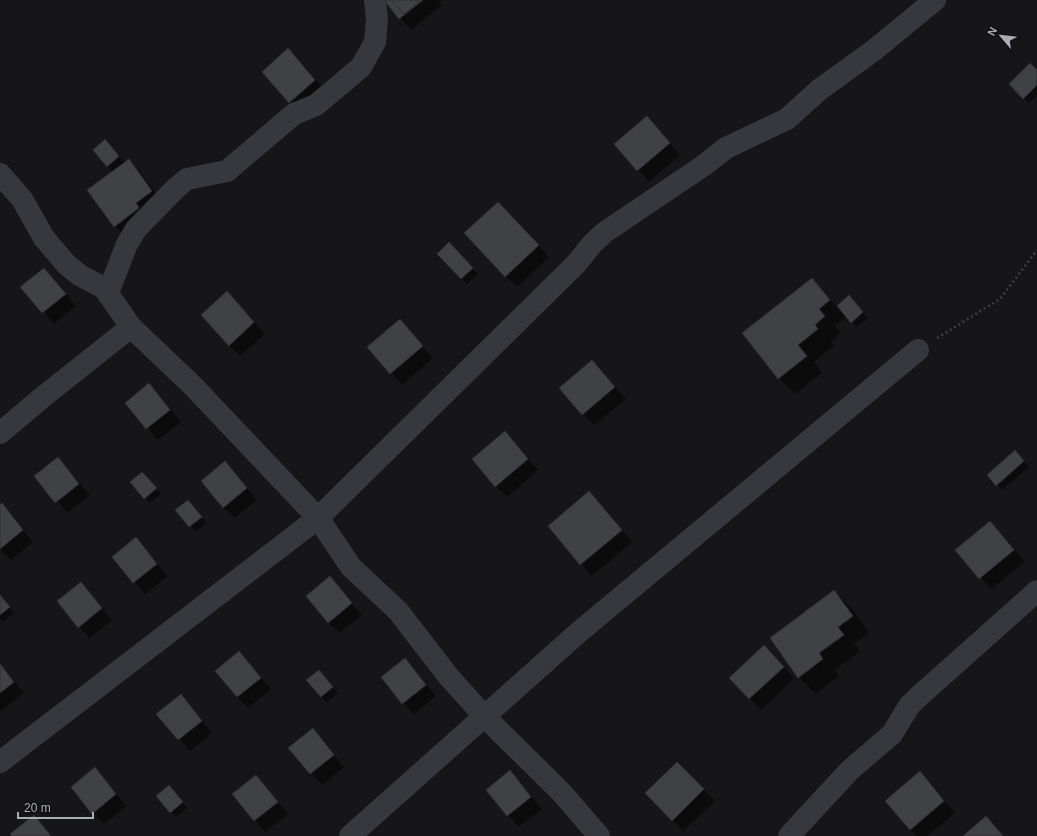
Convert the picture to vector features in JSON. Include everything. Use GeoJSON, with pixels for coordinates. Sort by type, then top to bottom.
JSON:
{"type":"FeatureCollection","features":[{"type":"Feature","properties":{"kind":"street"},"geometry":{"type":"LineString","coordinates":[[108,293],[127,244],[136,229],[176,188],[187,179],[227,171],[294,114],[316,105],[361,67],[376,42],[377,20],[375,0]]}},
{"type":"Feature","properties":{"kind":"street"},"geometry":{"type":"LineString","coordinates":[[0,762],[318,518],[576,264],[593,243],[606,232],[703,166],[726,148],[787,119],[819,90],[873,51],[934,0]]}},
{"type":"Feature","properties":{"kind":"street"},"geometry":{"type":"LineString","coordinates":[[0,174],[22,199],[44,238],[67,265],[81,276],[104,288],[131,327],[192,385],[318,518],[351,567],[398,611],[449,677],[485,717],[562,793],[599,836]]}},
{"type":"Feature","properties":{"kind":"street"},"geometry":{"type":"LineString","coordinates":[[0,433],[131,327]]}},
{"type":"Feature","properties":{"kind":"street"},"geometry":{"type":"LineString","coordinates":[[350,836],[579,632],[918,350]]}},
{"type":"Feature","properties":{"kind":"street"},"geometry":{"type":"LineString","coordinates":[[789,836],[850,770],[892,734],[909,706],[917,698],[1037,591]]}},
{"type":"Feature","properties":{"kind":"path"},"geometry":{"type":"LineString","coordinates":[[918,350],[1000,299],[1037,250]]}},
{"type":"Feature","properties":{"kind":"building"},"geometry":{"type":"Polygon","coordinates":[[[384,0],[423,0],[399,19],[384,0]]]}},
{"type":"Feature","properties":{"kind":"building"},"geometry":{"type":"Polygon","coordinates":[[[391,0],[420,0],[404,14],[391,0]]]}},
{"type":"Feature","properties":{"kind":"building"},"geometry":{"type":"Polygon","coordinates":[[[288,48],[315,80],[289,103],[262,72],[288,48]]]}},
{"type":"Feature","properties":{"kind":"building"},"geometry":{"type":"Polygon","coordinates":[[[1030,63],[1037,70],[1037,85],[1023,99],[1009,84],[1030,63]]]}},
{"type":"Feature","properties":{"kind":"building"},"geometry":{"type":"Polygon","coordinates":[[[647,116],[670,143],[637,171],[614,144],[647,116]]]}},
{"type":"Feature","properties":{"kind":"building"},"geometry":{"type":"Polygon","coordinates":[[[105,139],[119,156],[107,167],[93,150],[105,139]]]}},
{"type":"Feature","properties":{"kind":"building"},"geometry":{"type":"Polygon","coordinates":[[[129,159],[152,191],[136,203],[139,208],[114,227],[87,190],[129,159]]]}},
{"type":"Feature","properties":{"kind":"building"},"geometry":{"type":"Polygon","coordinates":[[[498,202],[539,245],[505,277],[464,233],[498,202]]]}},
{"type":"Feature","properties":{"kind":"building"},"geometry":{"type":"Polygon","coordinates":[[[449,242],[473,268],[461,279],[437,254],[449,242]]]}},
{"type":"Feature","properties":{"kind":"building"},"geometry":{"type":"Polygon","coordinates":[[[44,268],[66,294],[42,313],[20,287],[44,268]]]}},
{"type":"Feature","properties":{"kind":"building"},"geometry":{"type":"Polygon","coordinates":[[[812,278],[830,300],[819,309],[825,316],[815,325],[818,329],[798,345],[807,356],[778,379],[742,333],[812,278]]]}},
{"type":"Feature","properties":{"kind":"building"},"geometry":{"type":"Polygon","coordinates":[[[227,291],[254,322],[229,346],[201,315],[227,291]]]}},
{"type":"Feature","properties":{"kind":"building"},"geometry":{"type":"Polygon","coordinates":[[[849,295],[863,312],[851,323],[837,306],[849,295]]]}},
{"type":"Feature","properties":{"kind":"building"},"geometry":{"type":"Polygon","coordinates":[[[400,319],[423,346],[390,374],[367,347],[400,319]]]}},
{"type":"Feature","properties":{"kind":"building"},"geometry":{"type":"Polygon","coordinates":[[[592,360],[615,387],[582,415],[559,388],[592,360]]]}},
{"type":"Feature","properties":{"kind":"building"},"geometry":{"type":"Polygon","coordinates":[[[149,383],[170,410],[146,429],[125,403],[149,383]]]}},
{"type":"Feature","properties":{"kind":"building"},"geometry":{"type":"Polygon","coordinates":[[[505,431],[528,459],[495,487],[472,459],[505,431]]]}},
{"type":"Feature","properties":{"kind":"building"},"geometry":{"type":"Polygon","coordinates":[[[1015,450],[1024,461],[996,486],[987,475],[1015,450]]]}},
{"type":"Feature","properties":{"kind":"building"},"geometry":{"type":"Polygon","coordinates":[[[58,457],[79,484],[55,503],[34,476],[58,457]]]}},
{"type":"Feature","properties":{"kind":"building"},"geometry":{"type":"Polygon","coordinates":[[[225,461],[247,488],[223,508],[201,481],[225,461]]]}},
{"type":"Feature","properties":{"kind":"building"},"geometry":{"type":"Polygon","coordinates":[[[142,472],[157,488],[144,499],[130,482],[142,472]]]}},
{"type":"Feature","properties":{"kind":"building"},"geometry":{"type":"Polygon","coordinates":[[[589,491],[622,530],[580,565],[548,526],[589,491]]]}},
{"type":"Feature","properties":{"kind":"building"},"geometry":{"type":"Polygon","coordinates":[[[188,500],[202,517],[189,527],[175,510],[188,500]]]}},
{"type":"Feature","properties":{"kind":"building"},"geometry":{"type":"Polygon","coordinates":[[[2,503],[23,530],[0,549],[0,505],[2,503]]]}},
{"type":"Feature","properties":{"kind":"building"},"geometry":{"type":"Polygon","coordinates":[[[990,521],[1014,550],[979,579],[955,550],[990,521]]]}},
{"type":"Feature","properties":{"kind":"building"},"geometry":{"type":"Polygon","coordinates":[[[136,537],[157,564],[133,583],[112,557],[136,537]]]}},
{"type":"Feature","properties":{"kind":"building"},"geometry":{"type":"Polygon","coordinates":[[[330,576],[352,603],[328,623],[306,596],[330,576]]]}},
{"type":"Feature","properties":{"kind":"building"},"geometry":{"type":"Polygon","coordinates":[[[81,582],[102,608],[78,628],[57,601],[81,582]]]}},
{"type":"Feature","properties":{"kind":"building"},"geometry":{"type":"Polygon","coordinates":[[[834,590],[853,616],[838,627],[844,635],[819,653],[823,659],[798,678],[770,638],[834,590]]]}},
{"type":"Feature","properties":{"kind":"building"},"geometry":{"type":"Polygon","coordinates":[[[0,595],[10,607],[0,615],[0,595]]]}},
{"type":"Feature","properties":{"kind":"building"},"geometry":{"type":"Polygon","coordinates":[[[764,645],[784,667],[749,699],[729,678],[764,645]]]}},
{"type":"Feature","properties":{"kind":"building"},"geometry":{"type":"Polygon","coordinates":[[[239,651],[261,678],[237,697],[215,671],[239,651]]]}},
{"type":"Feature","properties":{"kind":"building"},"geometry":{"type":"Polygon","coordinates":[[[405,658],[426,685],[402,704],[381,677],[405,658]]]}},
{"type":"Feature","properties":{"kind":"building"},"geometry":{"type":"Polygon","coordinates":[[[0,664],[14,682],[0,693],[0,664]]]}},
{"type":"Feature","properties":{"kind":"building"},"geometry":{"type":"Polygon","coordinates":[[[319,670],[333,687],[321,697],[306,680],[319,670]]]}},
{"type":"Feature","properties":{"kind":"building"},"geometry":{"type":"Polygon","coordinates":[[[181,694],[202,721],[178,740],[156,714],[181,694]]]}},
{"type":"Feature","properties":{"kind":"building"},"geometry":{"type":"Polygon","coordinates":[[[313,728],[334,755],[310,774],[288,748],[313,728]]]}},
{"type":"Feature","properties":{"kind":"building"},"geometry":{"type":"Polygon","coordinates":[[[677,762],[704,789],[672,821],[645,793],[677,762]]]}},
{"type":"Feature","properties":{"kind":"building"},"geometry":{"type":"Polygon","coordinates":[[[95,767],[116,794],[92,814],[71,787],[95,767]]]}},
{"type":"Feature","properties":{"kind":"building"},"geometry":{"type":"Polygon","coordinates":[[[510,770],[531,797],[507,816],[486,790],[510,770]]]}},
{"type":"Feature","properties":{"kind":"building"},"geometry":{"type":"Polygon","coordinates":[[[920,771],[944,801],[910,830],[885,801],[920,771]]]}},
{"type":"Feature","properties":{"kind":"building"},"geometry":{"type":"Polygon","coordinates":[[[256,775],[278,802],[254,821],[232,794],[256,775]]]}},
{"type":"Feature","properties":{"kind":"building"},"geometry":{"type":"Polygon","coordinates":[[[169,785],[183,802],[170,813],[156,796],[169,785]]]}},
{"type":"Feature","properties":{"kind":"building"},"geometry":{"type":"Polygon","coordinates":[[[34,815],[51,836],[12,836],[10,834],[34,815]]]}},
{"type":"Feature","properties":{"kind":"building"},"geometry":{"type":"Polygon","coordinates":[[[986,816],[1003,836],[963,836],[986,816]]]}}]}
